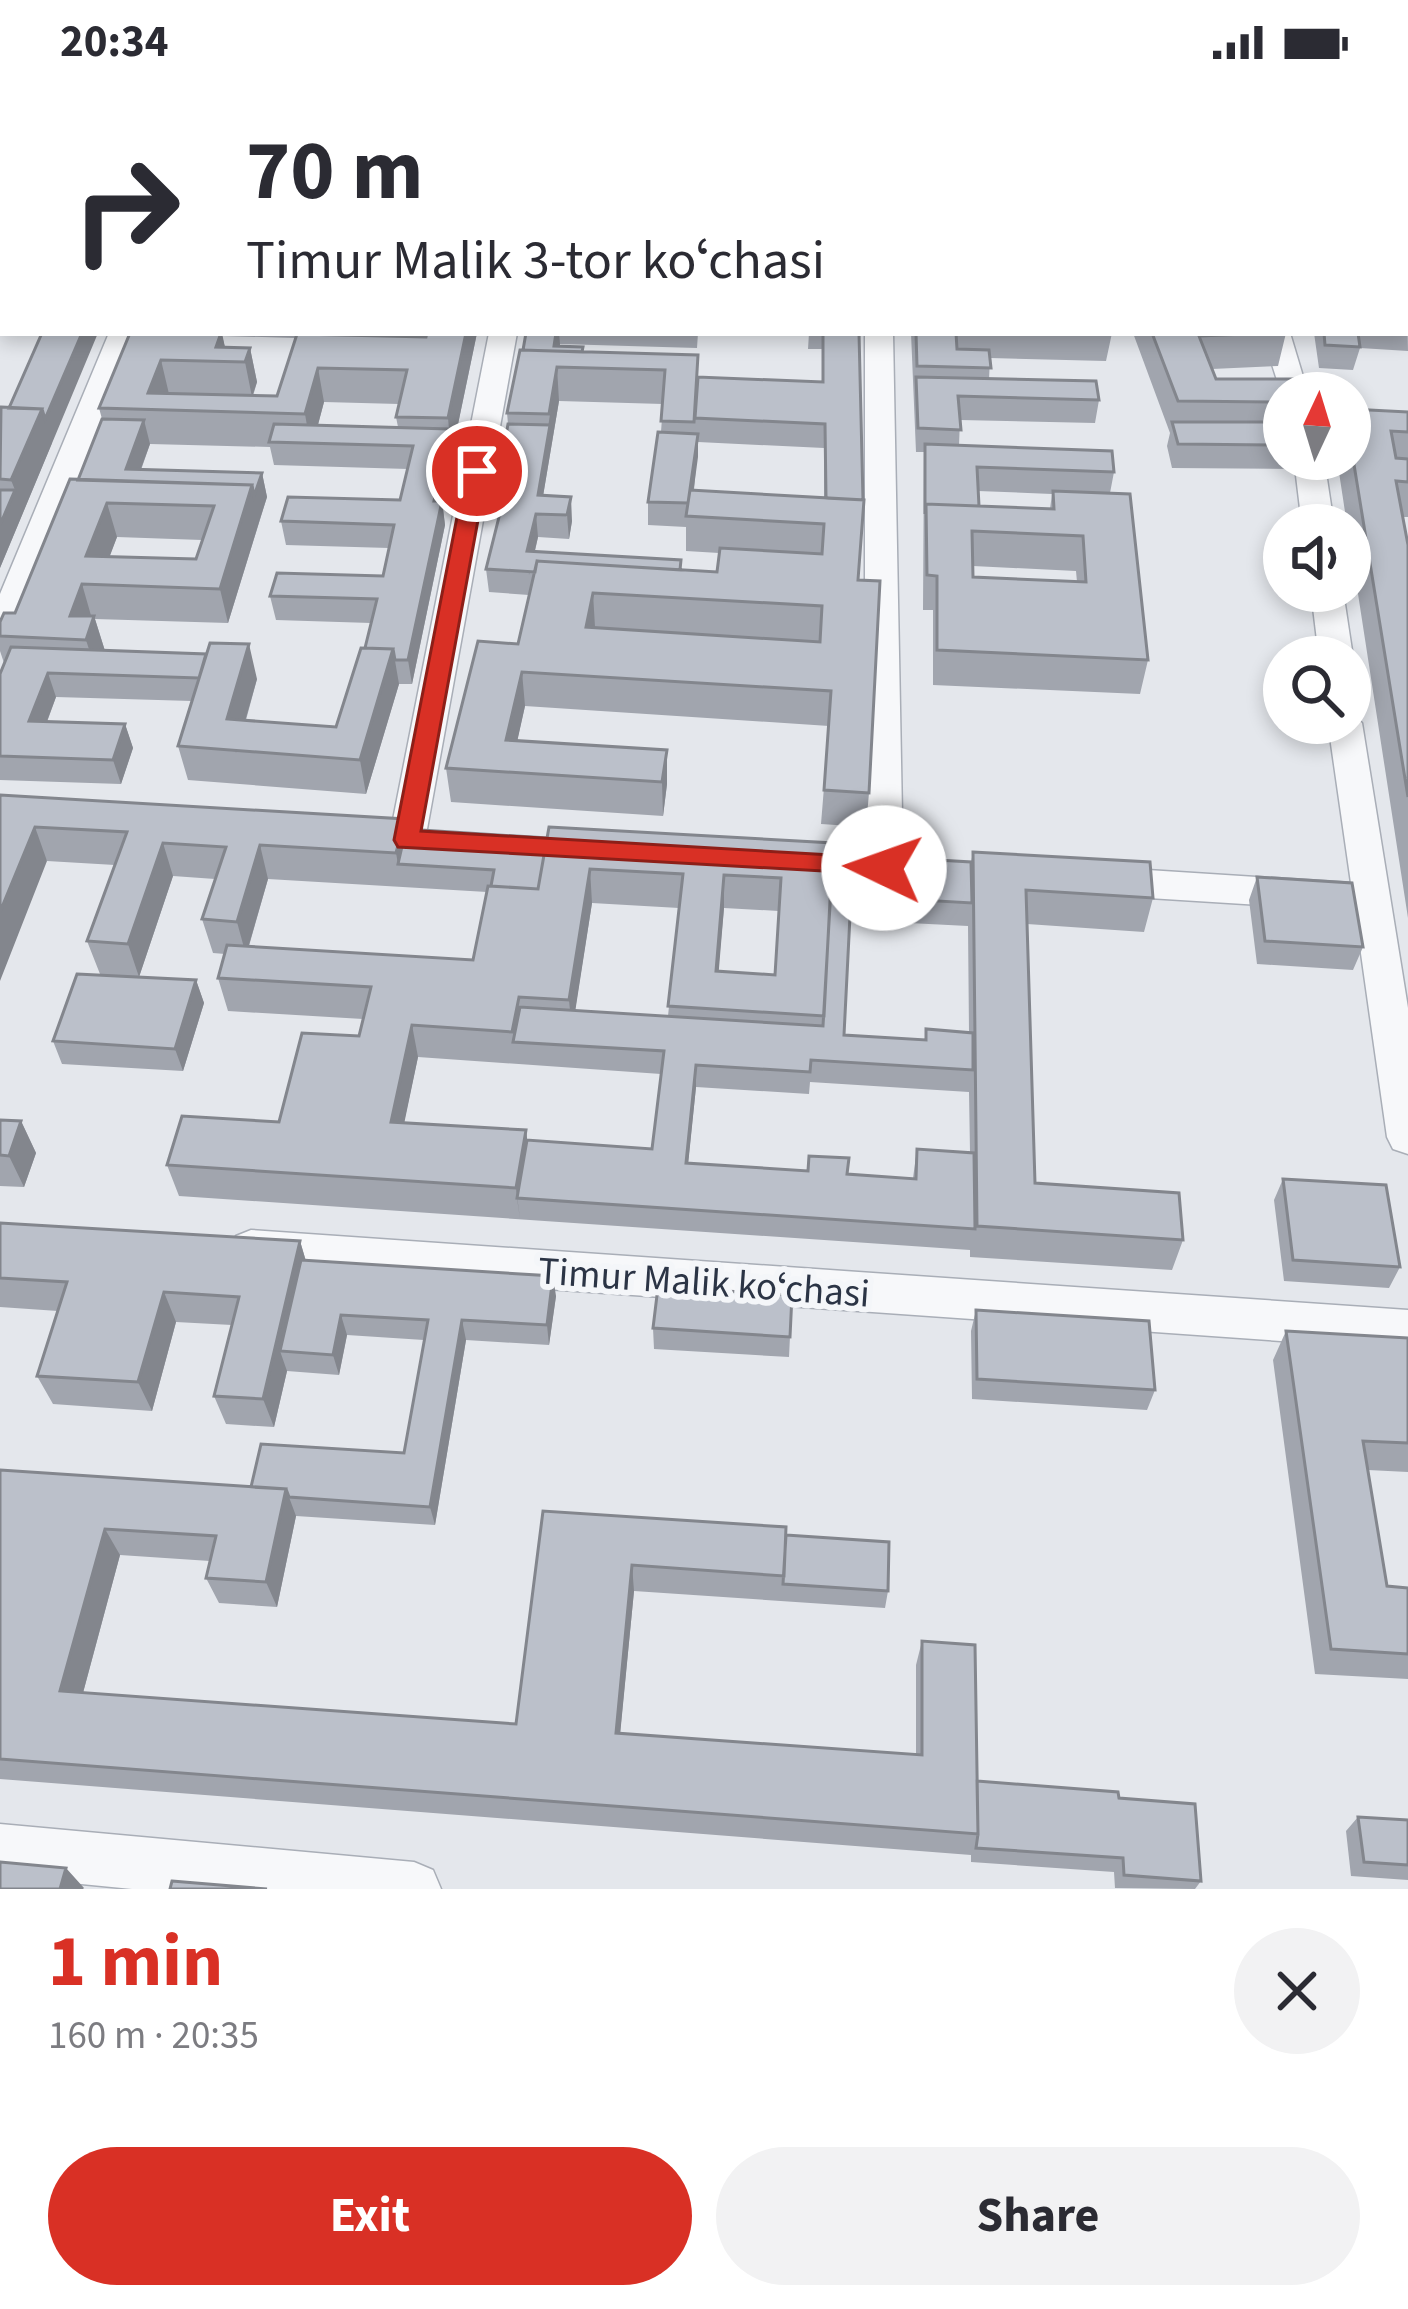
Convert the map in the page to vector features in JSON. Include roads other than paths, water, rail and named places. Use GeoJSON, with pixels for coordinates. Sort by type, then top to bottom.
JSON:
{"type":"FeatureCollection","features":[{"type":"Feature","properties":{"kind":"street"},"geometry":{"type":"LineString","coordinates":[[0,634],[122,336]]}},
{"type":"Feature","properties":{"kind":"street"},"geometry":{"type":"LineString","coordinates":[[407,840],[502,336]]}},
{"type":"Feature","properties":{"kind":"street"},"geometry":{"type":"LineString","coordinates":[[879,336],[884,868]]}},
{"type":"Feature","properties":{"kind":"street"},"geometry":{"type":"LineString","coordinates":[[1277,336],[1286,372]]}},
{"type":"Feature","properties":{"kind":"street"},"geometry":{"type":"LineString","coordinates":[[1348,744],[1408,1136]]}},
{"type":"Feature","properties":{"kind":"street"},"geometry":{"type":"LineString","coordinates":[[359,837],[455,843]]}},
{"type":"Feature","properties":{"kind":"street"},"geometry":{"type":"LineString","coordinates":[[836,865],[930,871]]}},
{"type":"Feature","properties":{"kind":"street"},"geometry":{"type":"LineString","coordinates":[[1069,879],[1369,898]]}},
{"type":"Feature","properties":{"kind":"street","name":"Timur Malik koʻchasi"},"geometry":{"type":"LineString","coordinates":[[214,1246],[1408,1330]]}},
{"type":"Feature","properties":{"kind":"street"},"geometry":{"type":"LineString","coordinates":[[0,1850],[132,1876],[415,1889]]}}]}
